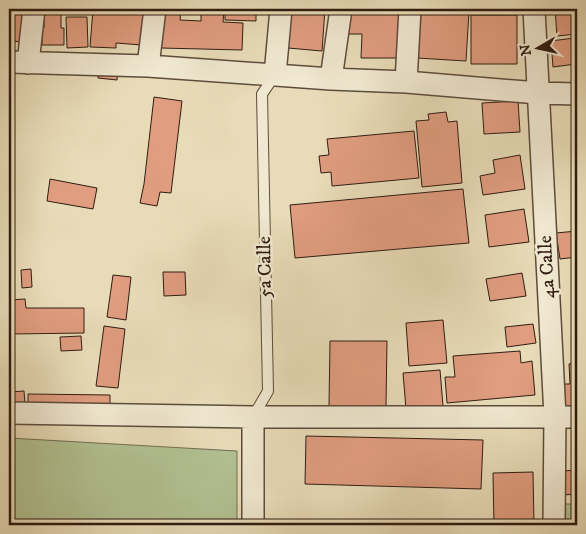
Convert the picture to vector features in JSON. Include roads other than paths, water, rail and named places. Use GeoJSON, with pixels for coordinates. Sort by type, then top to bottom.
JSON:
{"type":"FeatureCollection","features":[{"type":"Feature","properties":{"kind":"street"},"geometry":{"type":"LineString","coordinates":[[34,9],[18,62],[148,66],[577,94]]}},
{"type":"Feature","properties":{"kind":"street"},"geometry":{"type":"LineString","coordinates":[[148,66],[155,9]]}},
{"type":"Feature","properties":{"kind":"street","name":"5a Calle"},"geometry":{"type":"LineString","coordinates":[[275,75],[281,9]]}},
{"type":"Feature","properties":{"kind":"street"},"geometry":{"type":"LineString","coordinates":[[331,79],[341,9]]}},
{"type":"Feature","properties":{"kind":"street"},"geometry":{"type":"LineString","coordinates":[[406,82],[410,9]]}},
{"type":"Feature","properties":{"kind":"street","name":"4a Calle"},"geometry":{"type":"LineString","coordinates":[[534,9],[555,416],[554,525]]}},
{"type":"Feature","properties":{"kind":"street"},"geometry":{"type":"LineString","coordinates":[[9,413],[253,417],[577,417]]}},
{"type":"Feature","properties":{"kind":"street","name":"5a Calle"},"geometry":{"type":"LineString","coordinates":[[253,417],[253,525]]}},
{"type":"Feature","properties":{"kind":"lane","name":"5a Calle"},"geometry":{"type":"LineString","coordinates":[[253,417],[268,391],[262,94],[275,75]]}}]}
